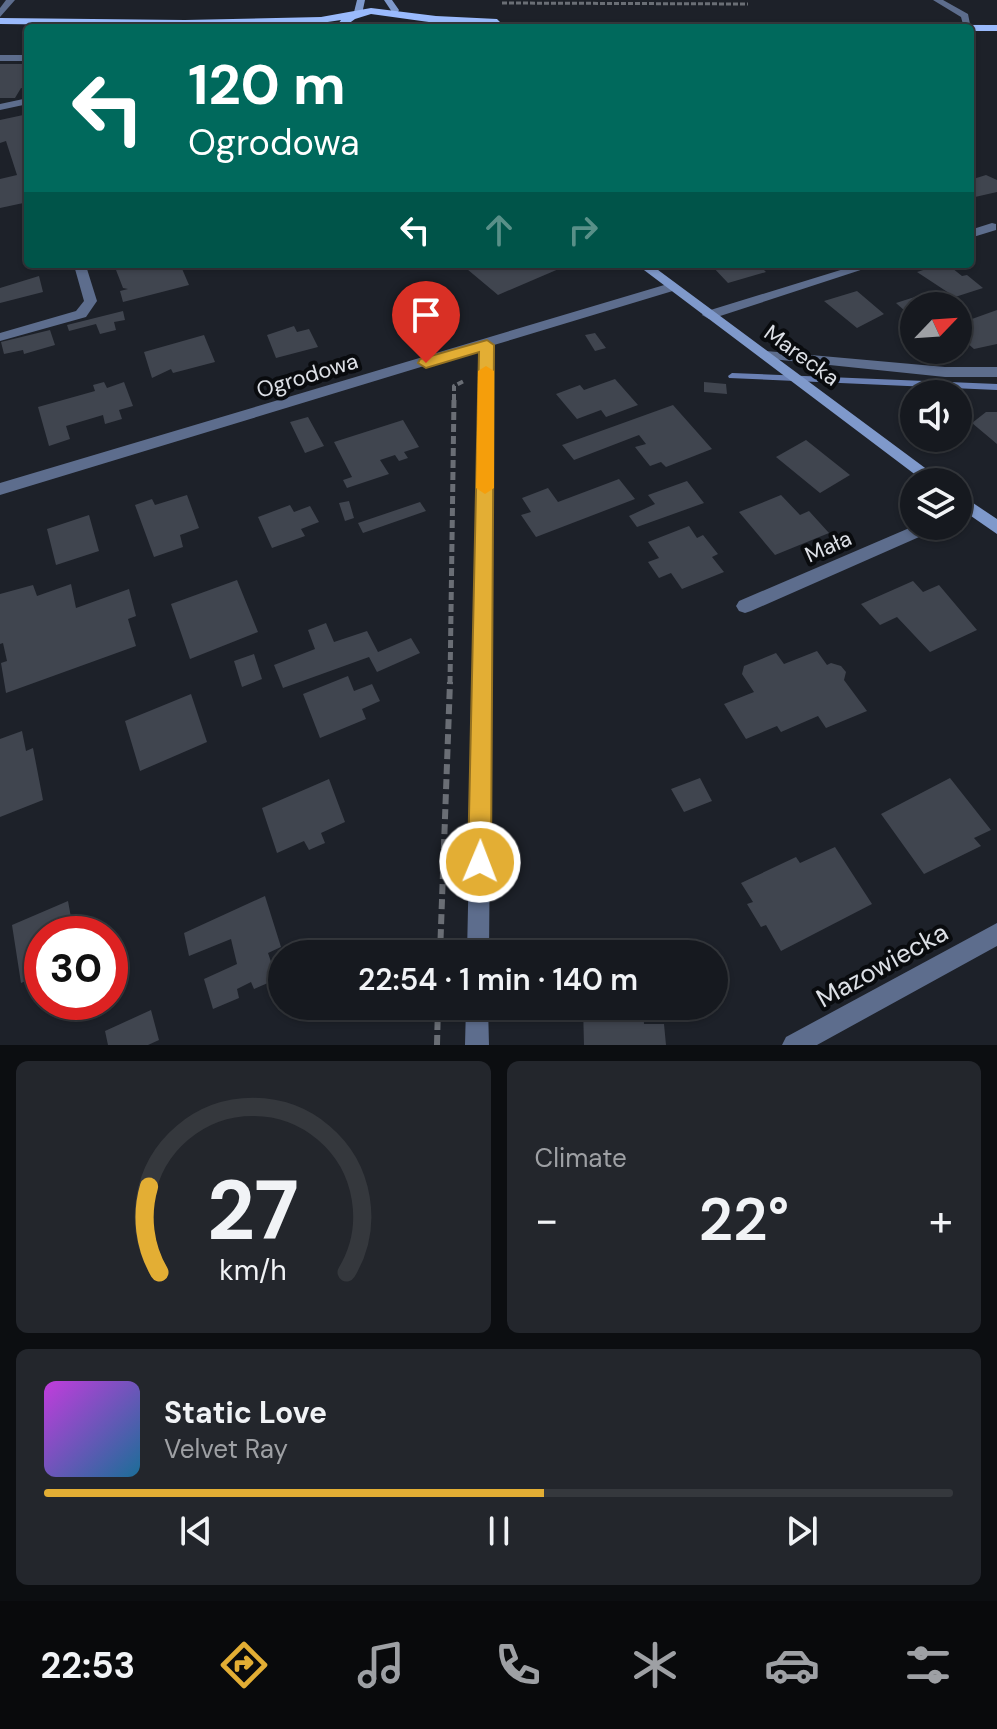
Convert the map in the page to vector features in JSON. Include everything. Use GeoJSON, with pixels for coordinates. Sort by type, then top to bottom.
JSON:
{"type":"FeatureCollection","features":[{"type":"Feature","properties":{"kind":"main road"},"geometry":{"type":"LineString","coordinates":[[0,21],[185,23],[321,20],[357,9],[392,5],[409,15],[425,19],[522,24]]}},
{"type":"Feature","properties":{"kind":"main road"},"geometry":{"type":"LineString","coordinates":[[344,24],[357,9]]}},
{"type":"Feature","properties":{"kind":"main road"},"geometry":{"type":"LineString","coordinates":[[409,15],[414,24]]}},
{"type":"Feature","properties":{"kind":"main road"},"geometry":{"type":"LineString","coordinates":[[185,23],[207,24]]}},
{"type":"Feature","properties":{"kind":"main road"},"geometry":{"type":"LineString","coordinates":[[974,27],[997,28]]}},
{"type":"Feature","properties":{"kind":"street"},"geometry":{"type":"LineString","coordinates":[[0,14],[11,0]]}},
{"type":"Feature","properties":{"kind":"street"},"geometry":{"type":"LineString","coordinates":[[937,0],[965,16],[967,24]]}},
{"type":"Feature","properties":{"kind":"street"},"geometry":{"type":"LineString","coordinates":[[0,58],[24,58]]}},
{"type":"Feature","properties":{"kind":"street"},"geometry":{"type":"LineString","coordinates":[[0,107],[24,102]]}},
{"type":"Feature","properties":{"kind":"street"},"geometry":{"type":"LineString","coordinates":[[974,233],[992,227]]}},
{"type":"Feature","properties":{"kind":"street","name":"Marecka"},"geometry":{"type":"LineString","coordinates":[[647,268],[917,468]]}},
{"type":"Feature","properties":{"kind":"street"},"geometry":{"type":"LineString","coordinates":[[709,315],[860,268]]}},
{"type":"Feature","properties":{"kind":"street"},"geometry":{"type":"LineString","coordinates":[[0,337],[81,314],[91,301],[81,269]]}},
{"type":"Feature","properties":{"kind":"street","name":"Ogrodowa"},"geometry":{"type":"LineString","coordinates":[[0,489],[487,345],[671,287]]}},
{"type":"Feature","properties":{"kind":"street"},"geometry":{"type":"LineString","coordinates":[[478,940],[487,345]]}},
{"type":"Feature","properties":{"kind":"street"},"geometry":{"type":"LineString","coordinates":[[766,355],[945,372],[997,372]]}},
{"type":"Feature","properties":{"kind":"street"},"geometry":{"type":"LineString","coordinates":[[972,511],[994,521]]}},
{"type":"Feature","properties":{"kind":"street","name":"Mała"},"geometry":{"type":"LineString","coordinates":[[745,606],[900,539]]}},
{"type":"Feature","properties":{"kind":"street","name":"Mazowiecka"},"geometry":{"type":"LineString","coordinates":[[794,1045],[997,934]]}},
{"type":"Feature","properties":{"kind":"street"},"geometry":{"type":"LineString","coordinates":[[477,1020],[477,1045]]}},
{"type":"Feature","properties":{"kind":"path"},"geometry":{"type":"LineString","coordinates":[[500,3],[761,4]]}},
{"type":"Feature","properties":{"kind":"path"},"geometry":{"type":"LineString","coordinates":[[441,940],[452,635],[454,386],[486,373]]}},
{"type":"Feature","properties":{"kind":"path"},"geometry":{"type":"LineString","coordinates":[[437,1045],[438,1020]]}},
{"type":"Feature","properties":{"kind":"building"},"geometry":{"type":"Polygon","coordinates":[[[0,64],[24,64],[24,88],[21,88],[15,98],[0,98],[0,64]]]}},
{"type":"Feature","properties":{"kind":"building"},"geometry":{"type":"Polygon","coordinates":[[[24,115],[24,203],[0,208],[0,179],[17,175],[6,141],[0,143],[0,120],[24,115]]]}},
{"type":"Feature","properties":{"kind":"building"},"geometry":{"type":"Polygon","coordinates":[[[986,175],[997,180],[997,192],[975,197],[974,179],[986,175]]]}},
{"type":"Feature","properties":{"kind":"building"},"geometry":{"type":"Polygon","coordinates":[[[182,268],[189,285],[123,302],[120,291],[128,289],[123,288],[116,270],[182,268]]]}},
{"type":"Feature","properties":{"kind":"building"},"geometry":{"type":"Polygon","coordinates":[[[466,268],[561,268],[498,295],[466,268]]]}},
{"type":"Feature","properties":{"kind":"building"},"geometry":{"type":"Polygon","coordinates":[[[714,268],[762,268],[766,272],[728,283],[714,268]]]}},
{"type":"Feature","properties":{"kind":"building"},"geometry":{"type":"Polygon","coordinates":[[[930,268],[952,268],[983,288],[971,292],[947,292],[917,272],[930,268]]]}},
{"type":"Feature","properties":{"kind":"building"},"geometry":{"type":"Polygon","coordinates":[[[39,276],[43,292],[0,303],[0,288],[39,276]]]}},
{"type":"Feature","properties":{"kind":"building"},"geometry":{"type":"Polygon","coordinates":[[[857,291],[884,314],[857,328],[824,301],[857,291]]]}},
{"type":"Feature","properties":{"kind":"building"},"geometry":{"type":"Polygon","coordinates":[[[997,310],[997,344],[972,347],[972,319],[997,310]]]}},
{"type":"Feature","properties":{"kind":"building"},"geometry":{"type":"Polygon","coordinates":[[[123,311],[125,320],[114,322],[116,330],[100,334],[96,324],[69,331],[67,325],[123,311]]]}},
{"type":"Feature","properties":{"kind":"building"},"geometry":{"type":"Polygon","coordinates":[[[294,326],[297,332],[309,329],[318,347],[276,358],[267,335],[294,326]]]}},
{"type":"Feature","properties":{"kind":"building"},"geometry":{"type":"Polygon","coordinates":[[[50,330],[55,345],[24,354],[23,350],[4,354],[1,342],[50,330]]]}},
{"type":"Feature","properties":{"kind":"building"},"geometry":{"type":"Polygon","coordinates":[[[595,333],[606,348],[595,351],[585,335],[595,333]]]}},
{"type":"Feature","properties":{"kind":"building"},"geometry":{"type":"Polygon","coordinates":[[[204,335],[215,362],[173,373],[171,369],[152,378],[144,352],[204,335]]]}},
{"type":"Feature","properties":{"kind":"building"},"geometry":{"type":"Polygon","coordinates":[[[615,379],[638,405],[606,417],[601,410],[577,419],[556,394],[580,385],[584,390],[615,379]]]}},
{"type":"Feature","properties":{"kind":"building"},"geometry":{"type":"Polygon","coordinates":[[[104,382],[107,388],[124,382],[133,406],[119,410],[122,419],[105,424],[103,415],[66,426],[70,439],[49,446],[38,407],[95,391],[93,385],[104,382]]]}},
{"type":"Feature","properties":{"kind":"building"},"geometry":{"type":"Polygon","coordinates":[[[704,382],[726,384],[727,394],[704,392],[704,382]]]}},
{"type":"Feature","properties":{"kind":"building"},"geometry":{"type":"Polygon","coordinates":[[[673,405],[712,449],[666,467],[661,462],[650,466],[635,447],[646,444],[639,435],[574,460],[562,445],[673,405]]]}},
{"type":"Feature","properties":{"kind":"building"},"geometry":{"type":"Polygon","coordinates":[[[986,412],[997,412],[997,444],[972,423],[986,412]]]}},
{"type":"Feature","properties":{"kind":"building"},"geometry":{"type":"Polygon","coordinates":[[[308,417],[324,446],[305,453],[290,422],[308,417]]]}},
{"type":"Feature","properties":{"kind":"building"},"geometry":{"type":"Polygon","coordinates":[[[403,420],[419,447],[404,452],[408,458],[399,461],[395,455],[380,460],[389,474],[347,488],[343,480],[352,477],[334,442],[403,420]]]}},
{"type":"Feature","properties":{"kind":"building"},"geometry":{"type":"Polygon","coordinates":[[[806,440],[850,475],[820,493],[776,457],[806,440]]]}},
{"type":"Feature","properties":{"kind":"building"},"geometry":{"type":"Polygon","coordinates":[[[619,479],[635,499],[536,537],[521,515],[531,512],[522,498],[548,488],[558,502],[619,479]]]}},
{"type":"Feature","properties":{"kind":"building"},"geometry":{"type":"Polygon","coordinates":[[[687,481],[704,503],[637,527],[629,516],[655,504],[648,495],[687,481]]]}},
{"type":"Feature","properties":{"kind":"building"},"geometry":{"type":"Polygon","coordinates":[[[187,495],[199,528],[180,535],[183,547],[154,557],[135,505],[152,499],[155,505],[187,495]]]}},
{"type":"Feature","properties":{"kind":"building"},"geometry":{"type":"Polygon","coordinates":[[[781,495],[800,515],[809,511],[829,533],[775,555],[739,512],[781,495]]]}},
{"type":"Feature","properties":{"kind":"building"},"geometry":{"type":"Polygon","coordinates":[[[349,501],[354,518],[345,521],[339,503],[349,501]]]}},
{"type":"Feature","properties":{"kind":"building"},"geometry":{"type":"Polygon","coordinates":[[[420,502],[426,511],[363,533],[358,523],[420,502]]]}},
{"type":"Feature","properties":{"kind":"building"},"geometry":{"type":"Polygon","coordinates":[[[290,505],[294,512],[310,506],[319,522],[301,529],[305,536],[272,548],[258,517],[290,505]]]}},
{"type":"Feature","properties":{"kind":"building"},"geometry":{"type":"Polygon","coordinates":[[[89,515],[99,551],[56,565],[47,529],[89,515]]]}},
{"type":"Feature","properties":{"kind":"building"},"geometry":{"type":"Polygon","coordinates":[[[689,526],[697,538],[703,535],[718,554],[712,557],[724,572],[682,589],[671,573],[659,578],[648,562],[659,558],[648,542],[689,526]]]}},
{"type":"Feature","properties":{"kind":"building"},"geometry":{"type":"Polygon","coordinates":[[[237,580],[258,632],[190,659],[171,604],[237,580]]]}},
{"type":"Feature","properties":{"kind":"building"},"geometry":{"type":"Polygon","coordinates":[[[913,581],[923,592],[939,585],[977,630],[930,652],[897,617],[880,625],[861,604],[913,581]]]}},
{"type":"Feature","properties":{"kind":"building"},"geometry":{"type":"Polygon","coordinates":[[[71,584],[76,608],[129,589],[136,616],[128,619],[136,646],[6,693],[1,663],[7,661],[3,643],[0,644],[0,594],[33,585],[37,596],[71,584]]]}},
{"type":"Feature","properties":{"kind":"building"},"geometry":{"type":"Polygon","coordinates":[[[326,623],[334,642],[367,631],[378,652],[411,638],[420,653],[377,672],[369,657],[283,688],[274,665],[315,649],[308,630],[326,623]]]}},
{"type":"Feature","properties":{"kind":"building"},"geometry":{"type":"Polygon","coordinates":[[[817,651],[827,665],[841,666],[846,672],[844,680],[867,711],[826,728],[818,716],[781,732],[777,726],[746,739],[724,704],[754,692],[742,674],[744,666],[776,653],[784,664],[817,651]]]}},
{"type":"Feature","properties":{"kind":"building"},"geometry":{"type":"Polygon","coordinates":[[[254,654],[262,679],[242,687],[234,661],[254,654]]]}},
{"type":"Feature","properties":{"kind":"building"},"geometry":{"type":"Polygon","coordinates":[[[348,676],[354,691],[372,684],[380,701],[362,709],[366,719],[320,738],[303,694],[348,676]]]}},
{"type":"Feature","properties":{"kind":"building"},"geometry":{"type":"Polygon","coordinates":[[[191,694],[207,742],[140,771],[125,721],[191,694]]]}},
{"type":"Feature","properties":{"kind":"building"},"geometry":{"type":"Polygon","coordinates":[[[22,731],[26,751],[33,748],[43,800],[0,817],[0,739],[22,731]]]}},
{"type":"Feature","properties":{"kind":"building"},"geometry":{"type":"Polygon","coordinates":[[[700,778],[712,801],[684,812],[671,789],[700,778]]]}},
{"type":"Feature","properties":{"kind":"building"},"geometry":{"type":"Polygon","coordinates":[[[950,778],[991,830],[974,838],[981,846],[924,874],[881,814],[950,778]]]}},
{"type":"Feature","properties":{"kind":"building"},"geometry":{"type":"Polygon","coordinates":[[[329,779],[345,822],[321,833],[325,843],[309,850],[304,841],[277,853],[262,808],[329,779]]]}},
{"type":"Feature","properties":{"kind":"building"},"geometry":{"type":"Polygon","coordinates":[[[835,847],[872,904],[781,951],[766,925],[761,927],[747,904],[753,902],[741,883],[796,857],[800,863],[835,847]]]}},
{"type":"Feature","properties":{"kind":"building"},"geometry":{"type":"Polygon","coordinates":[[[265,896],[279,940],[268,940],[268,983],[254,989],[251,982],[237,989],[239,998],[213,1009],[204,979],[237,964],[231,939],[189,956],[184,933],[265,896]]]}},
{"type":"Feature","properties":{"kind":"building"},"geometry":{"type":"Polygon","coordinates":[[[68,901],[71,916],[33,916],[68,901]]]}},
{"type":"Feature","properties":{"kind":"building"},"geometry":{"type":"Polygon","coordinates":[[[24,920],[24,982],[21,983],[12,925],[24,920]]]}},
{"type":"Feature","properties":{"kind":"building"},"geometry":{"type":"Polygon","coordinates":[[[151,1010],[159,1040],[148,1045],[108,1045],[105,1031],[151,1010]]]}},
{"type":"Feature","properties":{"kind":"building"},"geometry":{"type":"Polygon","coordinates":[[[583,1020],[644,1020],[644,1024],[664,1024],[666,1045],[584,1045],[583,1020]]]}},
{"type":"Feature","properties":{"kind":"waterway"},"geometry":{"type":"LineString","coordinates":[[732,376],[997,387]]}},
{"type":"Feature","properties":{"kind":"slow traffic"},"geometry":{"type":"LineString","coordinates":[[485,488],[486,371]]}},
{"type":"Feature","properties":{"kind":"route"},"geometry":{"type":"LineString","coordinates":[[426,363],[487,345],[480,862]]}}]}
